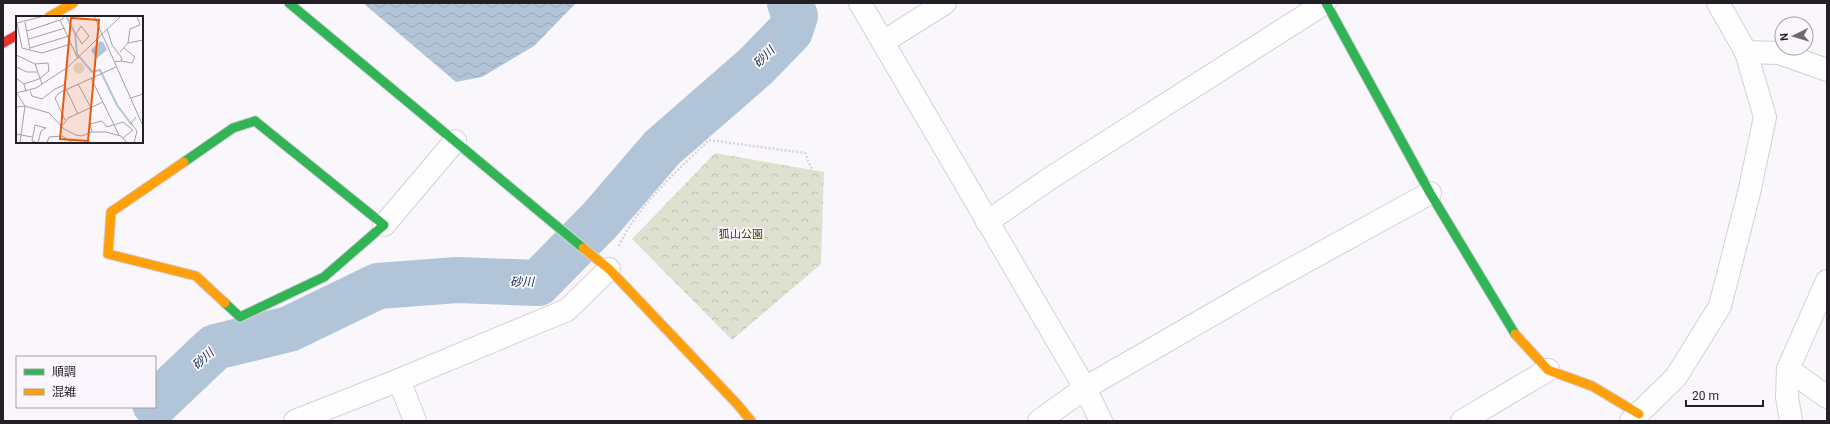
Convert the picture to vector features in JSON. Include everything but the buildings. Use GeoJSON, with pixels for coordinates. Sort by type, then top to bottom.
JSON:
{"type":"FeatureCollection","features":[{"type":"Feature","properties":{"kind":"main road"},"geometry":{"type":"LineString","coordinates":[[51,16],[73,3]]}},
{"type":"Feature","properties":{"kind":"main road"},"geometry":{"type":"LineString","coordinates":[[289,3],[602,264],[738,405],[751,421]]}},
{"type":"Feature","properties":{"kind":"main road"},"geometry":{"type":"LineString","coordinates":[[1325,3],[1430,194],[1516,337],[1548,370],[1592,386],[1635,417]]}},
{"type":"Feature","properties":{"kind":"main road"},"geometry":{"type":"LineString","coordinates":[[3,43],[16,36]]}},
{"type":"Feature","properties":{"kind":"main road"},"geometry":{"type":"LineString","coordinates":[[255,121],[384,225],[324,277],[240,316],[196,276],[108,254],[111,212],[233,128],[255,121]]}},
{"type":"Feature","properties":{"kind":"street"},"geometry":{"type":"LineString","coordinates":[[860,3],[1085,388],[1101,421]]}},
{"type":"Feature","properties":{"kind":"street"},"geometry":{"type":"LineString","coordinates":[[883,42],[945,3]]}},
{"type":"Feature","properties":{"kind":"street"},"geometry":{"type":"LineString","coordinates":[[987,222],[1052,177],[1325,3]]}},
{"type":"Feature","properties":{"kind":"street"},"geometry":{"type":"LineString","coordinates":[[1635,417],[1676,377],[1720,306],[1749,193],[1765,117],[1746,52],[1718,3]]}},
{"type":"Feature","properties":{"kind":"street"},"geometry":{"type":"LineString","coordinates":[[1746,52],[1779,53],[1827,70]]}},
{"type":"Feature","properties":{"kind":"street"},"geometry":{"type":"LineString","coordinates":[[384,225],[455,141]]}},
{"type":"Feature","properties":{"kind":"street"},"geometry":{"type":"LineString","coordinates":[[1040,421],[1085,388],[1272,280],[1430,194]]}},
{"type":"Feature","properties":{"kind":"street"},"geometry":{"type":"LineString","coordinates":[[295,421],[399,380],[567,310],[602,264]]}},
{"type":"Feature","properties":{"kind":"street"},"geometry":{"type":"LineString","coordinates":[[1791,421],[1787,397],[1788,369],[1827,281]]}},
{"type":"Feature","properties":{"kind":"street"},"geometry":{"type":"LineString","coordinates":[[1788,369],[1827,397]]}},
{"type":"Feature","properties":{"kind":"street"},"geometry":{"type":"LineString","coordinates":[[1462,421],[1548,370]]}},
{"type":"Feature","properties":{"kind":"street"},"geometry":{"type":"LineString","coordinates":[[399,380],[415,421]]}},
{"type":"Feature","properties":{"kind":"path"},"geometry":{"type":"LineString","coordinates":[[602,264],[666,181],[709,140],[805,153],[812,170]]}},
{"type":"Feature","properties":{"kind":"green space","name":"狐山公園"},"geometry":{"type":"Polygon","coordinates":[[[715,153],[824,172],[821,264],[732,340],[632,239],[715,153]]]}},
{"type":"Feature","properties":{"kind":"water"},"geometry":{"type":"Polygon","coordinates":[[[363,3],[576,3],[534,46],[482,77],[456,82],[363,3]]]}},
{"type":"Feature","properties":{"kind":"waterway","name":"砂川"},"geometry":{"type":"LineString","coordinates":[[156,403],[215,347],[289,329],[378,286],[457,280],[538,283],[600,220],[662,148],[756,66],[790,31],[795,16],[790,3]]}},
{"type":"Feature","properties":{"kind":"traffic: fast"},"geometry":{"type":"LineString","coordinates":[[289,3],[583,248]]}},
{"type":"Feature","properties":{"kind":"traffic: fast"},"geometry":{"type":"LineString","coordinates":[[1326,3],[1430,193],[1515,334]]}},
{"type":"Feature","properties":{"kind":"traffic: fast"},"geometry":{"type":"LineString","coordinates":[[225,303],[240,317],[324,277],[384,225],[255,121]]}},
{"type":"Feature","properties":{"kind":"traffic: fast"},"geometry":{"type":"LineString","coordinates":[[184,162],[233,128],[255,121]]}},
{"type":"Feature","properties":{"kind":"traffic: slow"},"geometry":{"type":"LineString","coordinates":[[51,16],[73,3]]}},
{"type":"Feature","properties":{"kind":"traffic: slow"},"geometry":{"type":"LineString","coordinates":[[184,162],[111,212],[108,254],[196,276],[225,303]]}},
{"type":"Feature","properties":{"kind":"traffic: slow"},"geometry":{"type":"LineString","coordinates":[[583,248],[609,269],[738,405],[751,421]]}},
{"type":"Feature","properties":{"kind":"traffic: slow"},"geometry":{"type":"LineString","coordinates":[[1515,334],[1548,370],[1592,386],[1639,414]]}},
{"type":"Feature","properties":{"kind":"traffic: jam"},"geometry":{"type":"LineString","coordinates":[[3,43],[16,36]]}}]}
